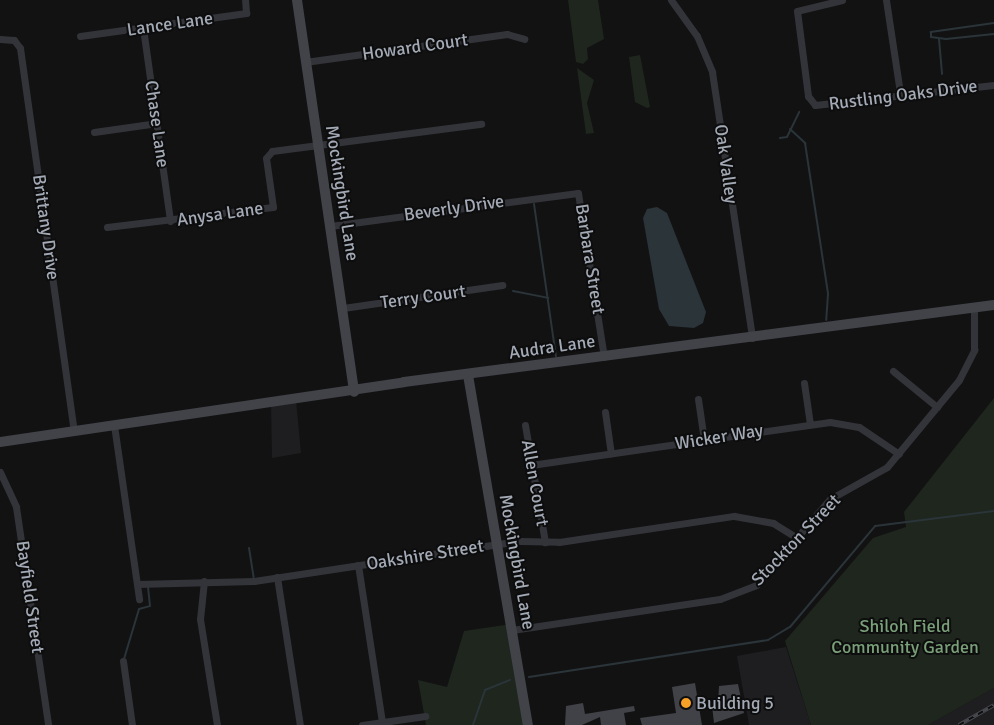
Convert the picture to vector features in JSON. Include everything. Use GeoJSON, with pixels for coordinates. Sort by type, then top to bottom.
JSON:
{"type":"FeatureCollection","features":[{"type":"Feature","properties":{"kind":"street","name":"Lance Lane"},"geometry":{"type":"LineString","coordinates":[[80,36],[246,13],[245,0]]}},
{"type":"Feature","properties":{"kind":"street","name":"Mockingbird Lane"},"geometry":{"type":"LineString","coordinates":[[297,0],[354,392]]}},
{"type":"Feature","properties":{"kind":"street","name":"Oak Valley"},"geometry":{"type":"LineString","coordinates":[[672,0],[697,36],[712,72],[752,338]]}},
{"type":"Feature","properties":{"kind":"street","name":"Rustling Oaks Drive"},"geometry":{"type":"LineString","coordinates":[[842,0],[798,8],[812,103],[822,106],[900,93],[994,85]]}},
{"type":"Feature","properties":{"kind":"street"},"geometry":{"type":"LineString","coordinates":[[886,0],[900,93]]}},
{"type":"Feature","properties":{"kind":"street","name":"Chase Lane"},"geometry":{"type":"LineString","coordinates":[[143,28],[170,221]]}},
{"type":"Feature","properties":{"kind":"street","name":"Howard Court"},"geometry":{"type":"LineString","coordinates":[[305,62],[507,34],[524,39]]}},
{"type":"Feature","properties":{"kind":"street","name":"Brittany Drive"},"geometry":{"type":"LineString","coordinates":[[0,39],[14,40],[20,48],[74,431]]}},
{"type":"Feature","properties":{"kind":"street"},"geometry":{"type":"LineString","coordinates":[[94,132],[157,123]]}},
{"type":"Feature","properties":{"kind":"street","name":"Anysa Lane"},"geometry":{"type":"LineString","coordinates":[[107,227],[170,221],[273,207],[268,154],[317,144],[481,124]]}},
{"type":"Feature","properties":{"kind":"street","name":"Beverly Drive"},"geometry":{"type":"LineString","coordinates":[[330,226],[578,192]]}},
{"type":"Feature","properties":{"kind":"street","name":"Barbara Street"},"geometry":{"type":"LineString","coordinates":[[578,192],[604,357]]}},
{"type":"Feature","properties":{"kind":"street","name":"Terry Court"},"geometry":{"type":"LineString","coordinates":[[343,308],[502,285]]}},
{"type":"Feature","properties":{"kind":"street","name":"Audra Lane"},"geometry":{"type":"LineString","coordinates":[[0,442],[468,375],[994,305]]}},
{"type":"Feature","properties":{"kind":"street","name":"Stockton Street"},"geometry":{"type":"LineString","coordinates":[[512,630],[733,596],[766,576],[830,499],[878,474],[899,454],[937,407],[972,356],[974,308]]}},
{"type":"Feature","properties":{"kind":"street"},"geometry":{"type":"LineString","coordinates":[[893,371],[937,407]]}},
{"type":"Feature","properties":{"kind":"street","name":"Mockingbird Lane"},"geometry":{"type":"LineString","coordinates":[[468,375],[528,725]]}},
{"type":"Feature","properties":{"kind":"street"},"geometry":{"type":"LineString","coordinates":[[804,383],[810,424]]}},
{"type":"Feature","properties":{"kind":"street"},"geometry":{"type":"LineString","coordinates":[[698,399],[704,440]]}},
{"type":"Feature","properties":{"kind":"street"},"geometry":{"type":"LineString","coordinates":[[605,412],[611,454]]}},
{"type":"Feature","properties":{"kind":"street","name":"Wicker Way"},"geometry":{"type":"LineString","coordinates":[[531,465],[810,424],[853,425],[899,454]]}},
{"type":"Feature","properties":{"kind":"street"},"geometry":{"type":"LineString","coordinates":[[114,425],[139,598]]}},
{"type":"Feature","properties":{"kind":"street","name":"Allen Court"},"geometry":{"type":"LineString","coordinates":[[525,425],[545,542]]}},
{"type":"Feature","properties":{"kind":"street","name":"Bayfield Street"},"geometry":{"type":"LineString","coordinates":[[0,472],[16,507],[48,725]]}},
{"type":"Feature","properties":{"kind":"street","name":"Oakshire Street"},"geometry":{"type":"LineString","coordinates":[[137,584],[277,577],[497,544],[545,542],[738,516],[773,523],[797,538]]}},
{"type":"Feature","properties":{"kind":"street"},"geometry":{"type":"LineString","coordinates":[[358,565],[382,722]]}},
{"type":"Feature","properties":{"kind":"street"},"geometry":{"type":"LineString","coordinates":[[277,577],[300,725]]}},
{"type":"Feature","properties":{"kind":"street"},"geometry":{"type":"LineString","coordinates":[[204,581],[200,619],[217,725]]}},
{"type":"Feature","properties":{"kind":"street"},"geometry":{"type":"LineString","coordinates":[[123,661],[132,725]]}},
{"type":"Feature","properties":{"kind":"street"},"geometry":{"type":"LineString","coordinates":[[362,725],[425,716]]}},
{"type":"Feature","properties":{"kind":"shaded area"},"geometry":{"type":"Polygon","coordinates":[[[657,207],[667,213],[706,312],[703,323],[694,328],[669,326],[659,309],[643,218],[647,209],[657,207]]]}},
{"type":"Feature","properties":{"kind":"shaded area"},"geometry":{"type":"Polygon","coordinates":[[[296,400],[301,453],[272,458],[271,403],[296,400]]]}},
{"type":"Feature","properties":{"kind":"shaded area"},"geometry":{"type":"Polygon","coordinates":[[[786,647],[811,725],[749,725],[737,656],[786,647]]]}},
{"type":"Feature","properties":{"kind":"shaded area"},"geometry":{"type":"Polygon","coordinates":[[[994,688],[994,725],[928,725],[994,688]]]}},
{"type":"Feature","properties":{"kind":"green space"},"geometry":{"type":"Polygon","coordinates":[[[568,0],[598,0],[604,39],[587,48],[588,59],[583,64],[576,62],[568,0]]]}},
{"type":"Feature","properties":{"kind":"green space"},"geometry":{"type":"Polygon","coordinates":[[[640,55],[650,107],[647,108],[635,102],[629,57],[640,55]]]}},
{"type":"Feature","properties":{"kind":"green space"},"geometry":{"type":"Polygon","coordinates":[[[577,68],[594,80],[587,103],[594,133],[586,134],[577,68]]]}},
{"type":"Feature","properties":{"kind":"green space","name":"Shiloh Field Community Garden"},"geometry":{"type":"Polygon","coordinates":[[[994,398],[994,688],[928,725],[811,725],[785,641],[873,538],[906,527],[904,512],[994,398]]]}},
{"type":"Feature","properties":{"kind":"green space"},"geometry":{"type":"Polygon","coordinates":[[[511,624],[528,725],[426,725],[418,680],[447,687],[464,631],[511,624]]]}},
{"type":"Feature","properties":{"kind":"building","name":"Building 5"},"geometry":{"type":"Polygon","coordinates":[[[695,683],[702,725],[642,725],[640,718],[676,713],[672,687],[695,683]]]}},
{"type":"Feature","properties":{"kind":"building"},"geometry":{"type":"Polygon","coordinates":[[[738,684],[744,713],[714,723],[712,706],[718,705],[719,686],[738,684]]]}},
{"type":"Feature","properties":{"kind":"building"},"geometry":{"type":"Polygon","coordinates":[[[583,703],[585,714],[634,706],[635,711],[624,713],[626,725],[601,725],[600,717],[582,725],[565,725],[566,706],[583,703]]]}},
{"type":"Feature","properties":{"kind":"waterway"},"geometry":{"type":"LineString","coordinates":[[994,23],[931,32],[931,37],[946,39],[994,34]]}},
{"type":"Feature","properties":{"kind":"waterway"},"geometry":{"type":"LineString","coordinates":[[939,39],[942,74]]}},
{"type":"Feature","properties":{"kind":"waterway"},"geometry":{"type":"LineString","coordinates":[[780,138],[787,137],[799,112]]}},
{"type":"Feature","properties":{"kind":"waterway"},"geometry":{"type":"LineString","coordinates":[[790,129],[805,143],[828,294],[826,320]]}},
{"type":"Feature","properties":{"kind":"waterway"},"geometry":{"type":"LineString","coordinates":[[534,204],[556,356]]}},
{"type":"Feature","properties":{"kind":"waterway"},"geometry":{"type":"LineString","coordinates":[[513,291],[548,298]]}},
{"type":"Feature","properties":{"kind":"waterway"},"geometry":{"type":"LineString","coordinates":[[529,677],[768,640],[790,627],[875,526],[994,511]]}},
{"type":"Feature","properties":{"kind":"waterway"},"geometry":{"type":"LineString","coordinates":[[249,548],[254,578]]}},
{"type":"Feature","properties":{"kind":"waterway"},"geometry":{"type":"LineString","coordinates":[[124,659],[139,609],[150,606],[148,587]]}},
{"type":"Feature","properties":{"kind":"waterway"},"geometry":{"type":"LineString","coordinates":[[473,725],[485,690],[510,680]]}},
{"type":"Feature","properties":{"kind":"railway"},"geometry":{"type":"LineString","coordinates":[[959,725],[994,705]]}},
{"type":"Feature","properties":{"kind":"place","name":"Building 5"},"geometry":{"type":"Point","coordinates":[686,703]}}]}
